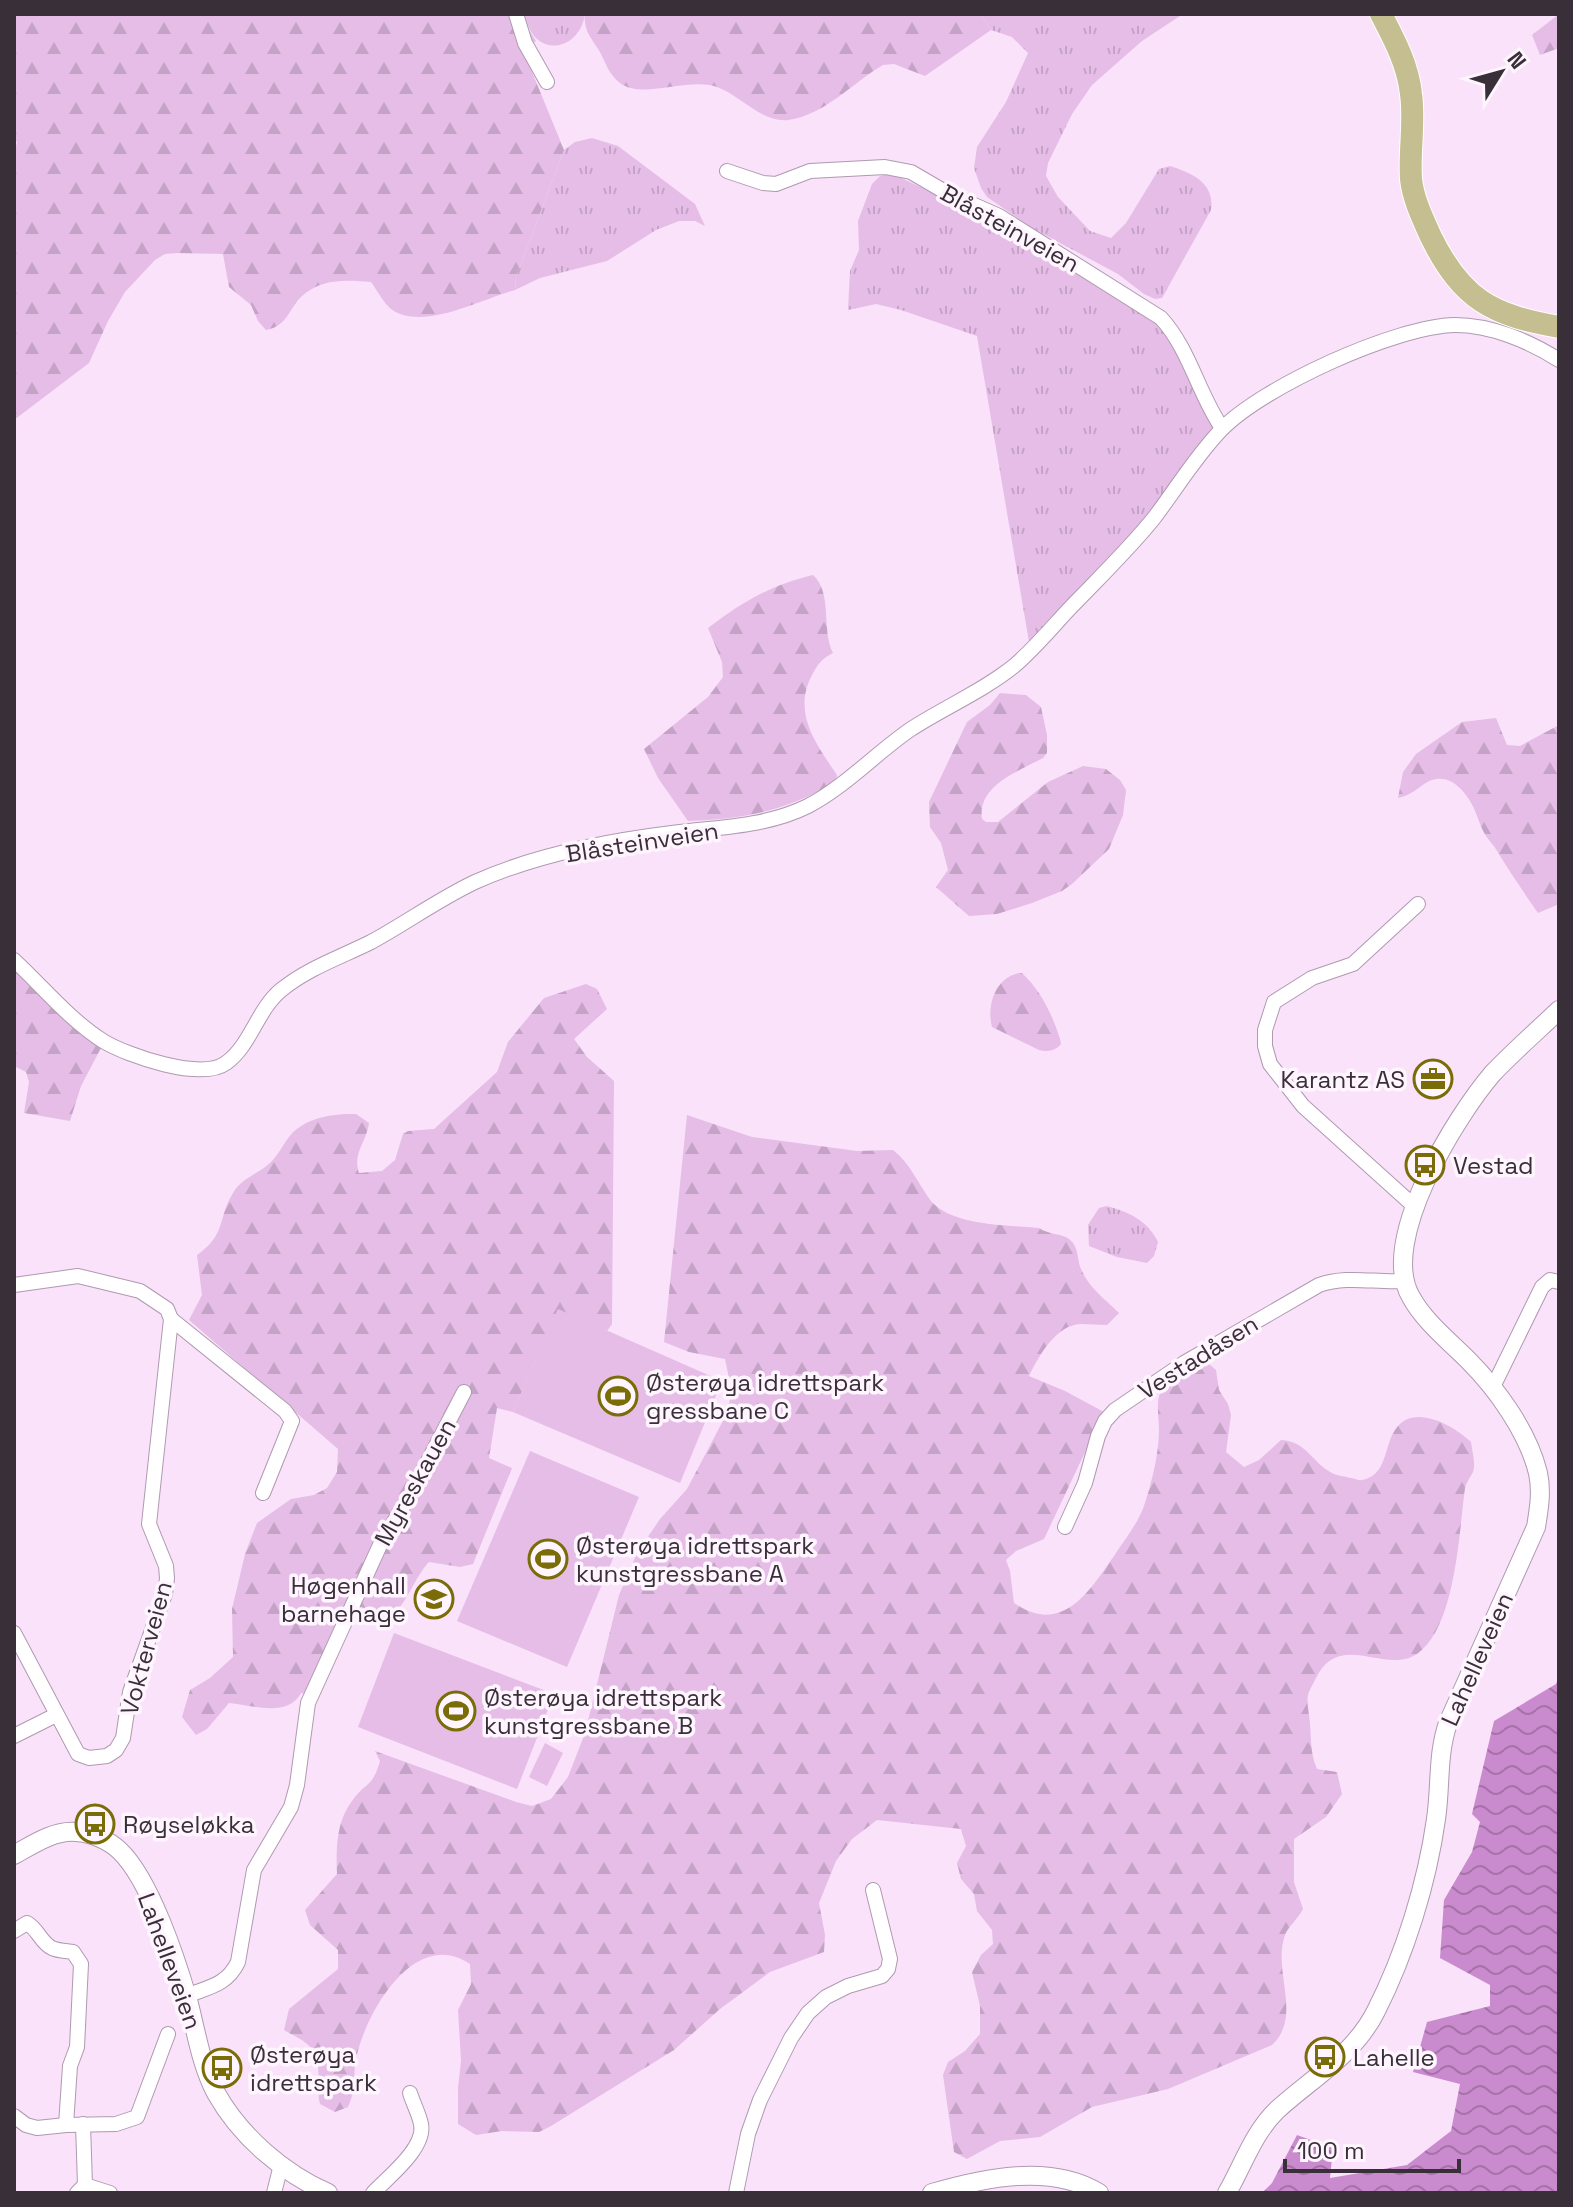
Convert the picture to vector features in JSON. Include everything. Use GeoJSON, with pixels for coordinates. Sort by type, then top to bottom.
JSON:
{"type":"FeatureCollection","features":[{"type":"Feature","properties":{"kind":"main road"},"geometry":{"type":"LineString","coordinates":[[1381,14],[1395,40],[1408,76],[1412,110],[1411,181],[1422,216],[1442,259],[1457,281],[1477,300],[1517,318],[1559,327]]}},
{"type":"Feature","properties":{"kind":"street"},"geometry":{"type":"LineString","coordinates":[[516,14],[525,43],[547,82]]}},
{"type":"Feature","properties":{"kind":"street","name":"Blåsteinveien"},"geometry":{"type":"LineString","coordinates":[[727,171],[776,184],[810,171],[896,169],[911,172],[947,193],[999,216],[1161,318],[1183,348],[1212,414],[1222,428]]}},
{"type":"Feature","properties":{"kind":"street","name":"Blåsteinveien"},"geometry":{"type":"LineString","coordinates":[[14,960],[105,1042],[169,1064],[194,1070],[215,1069],[233,1057],[261,1010],[279,991],[303,974],[369,943],[474,883],[507,870],[593,847],[676,832],[765,821],[805,807],[836,788],[912,729],[1014,666],[1150,523],[1222,428],[1297,379],[1389,340],[1434,327],[1470,326],[1506,334],[1559,360]]}},
{"type":"Feature","properties":{"kind":"street"},"geometry":{"type":"LineString","coordinates":[[1414,1206],[1303,1106],[1270,1064],[1265,1030],[1274,1002],[1312,978],[1353,964],[1418,904]]}},
{"type":"Feature","properties":{"kind":"street"},"geometry":{"type":"LineString","coordinates":[[1404,1281],[1403,1245],[1414,1206],[1457,1125],[1476,1096],[1513,1053],[1559,1010]]}},
{"type":"Feature","properties":{"kind":"street"},"geometry":{"type":"LineString","coordinates":[[14,1285],[78,1276],[140,1291],[167,1309],[171,1319],[285,1411],[292,1421],[263,1493]]}},
{"type":"Feature","properties":{"kind":"street","name":"Vestadåsen"},"geometry":{"type":"LineString","coordinates":[[1065,1527],[1085,1483],[1098,1436],[1115,1410],[1184,1363],[1319,1285],[1337,1279],[1404,1281]]}},
{"type":"Feature","properties":{"kind":"street"},"geometry":{"type":"LineString","coordinates":[[1492,1389],[1542,1287],[1550,1280],[1559,1282]]}},
{"type":"Feature","properties":{"kind":"street","name":"Lahelleveien"},"geometry":{"type":"LineString","coordinates":[[1227,2193],[1268,2120],[1341,2057],[1366,2029],[1376,2011],[1413,1916],[1430,1860],[1440,1745],[1536,1527],[1541,1493],[1532,1454],[1492,1389],[1410,1297],[1404,1281]]}},
{"type":"Feature","properties":{"kind":"street","name":"Vokterveien"},"geometry":{"type":"LineString","coordinates":[[14,1633],[78,1754],[89,1758],[107,1756],[116,1750],[123,1738],[130,1692],[154,1631],[167,1578],[166,1566],[149,1524],[171,1319]]}},
{"type":"Feature","properties":{"kind":"street","name":"Myreskauen"},"geometry":{"type":"LineString","coordinates":[[186,1996],[228,1979],[238,1962],[254,1870],[291,1807],[308,1703],[380,1545],[413,1490],[464,1392]]}},
{"type":"Feature","properties":{"kind":"street"},"geometry":{"type":"LineString","coordinates":[[14,1736],[56,1715]]}},
{"type":"Feature","properties":{"kind":"street","name":"Lahelleveien"},"geometry":{"type":"LineString","coordinates":[[14,1855],[52,1836],[76,1832],[107,1841],[120,1851],[140,1879],[160,1921],[214,2090],[240,2127],[281,2165],[328,2193]]}},
{"type":"Feature","properties":{"kind":"street"},"geometry":{"type":"LineString","coordinates":[[736,2193],[748,2134],[760,2100],[779,2060],[808,2013],[826,1997],[848,1986],[882,1976],[888,1969],[890,1959],[873,1890]]}},
{"type":"Feature","properties":{"kind":"street"},"geometry":{"type":"LineString","coordinates":[[14,1931],[27,1923],[33,1925],[47,1945],[73,1952],[81,1964],[77,2047],[70,2066],[66,2125]]}},
{"type":"Feature","properties":{"kind":"street"},"geometry":{"type":"LineString","coordinates":[[14,2116],[26,2125],[37,2128],[116,2124],[137,2117],[168,2034]]}},
{"type":"Feature","properties":{"kind":"street"},"geometry":{"type":"LineString","coordinates":[[373,2193],[406,2160],[419,2140],[422,2127],[410,2093]]}},
{"type":"Feature","properties":{"kind":"street"},"geometry":{"type":"LineString","coordinates":[[83,2124],[81,2189],[110,2193]]}},
{"type":"Feature","properties":{"kind":"street"},"geometry":{"type":"LineString","coordinates":[[274,2193],[281,2165]]}},
{"type":"Feature","properties":{"kind":"street"},"geometry":{"type":"LineString","coordinates":[[932,2193],[981,2181],[1037,2176],[1076,2181],[1099,2193]]}},
{"type":"Feature","properties":{"kind":"green space"},"geometry":{"type":"Polygon","coordinates":[[[14,14],[525,14],[536,41],[523,50],[564,150],[516,277],[515,290],[454,311],[422,317],[407,316],[391,309],[371,282],[335,282],[310,290],[297,301],[279,325],[266,330],[251,305],[229,287],[223,254],[165,254],[155,260],[125,292],[89,363],[14,420],[14,154],[17,142],[14,138],[14,14]]]}},
{"type":"Feature","properties":{"kind":"green space"},"geometry":{"type":"Polygon","coordinates":[[[525,14],[585,14],[574,37],[555,46],[536,38],[529,29],[525,14]]]}},
{"type":"Feature","properties":{"kind":"green space"},"geometry":{"type":"Polygon","coordinates":[[[585,14],[981,14],[991,30],[925,76],[894,64],[883,65],[814,112],[778,120],[760,113],[717,87],[629,88],[611,73],[585,25],[585,14]]]}},
{"type":"Feature","properties":{"kind":"green space"},"geometry":{"type":"Polygon","coordinates":[[[981,14],[1183,14],[1142,41],[1092,85],[1072,114],[1048,163],[1046,176],[1058,197],[1090,231],[1111,238],[1126,223],[1159,169],[1170,166],[1194,176],[1206,186],[1211,210],[1162,298],[1155,299],[1144,294],[1118,274],[1032,228],[987,197],[981,188],[974,168],[977,147],[1006,102],[1028,53],[1012,37],[991,30],[981,14]]]}},
{"type":"Feature","properties":{"kind":"green space"},"geometry":{"type":"Polygon","coordinates":[[[1559,14],[1559,48],[1540,55],[1532,35],[1559,14]]]}},
{"type":"Feature","properties":{"kind":"green space"},"geometry":{"type":"Polygon","coordinates":[[[592,138],[618,146],[695,204],[705,226],[695,221],[679,221],[656,230],[607,261],[540,278],[515,290],[516,277],[564,150],[575,142],[592,138]]]}},
{"type":"Feature","properties":{"kind":"green space"},"geometry":{"type":"Polygon","coordinates":[[[891,173],[1023,236],[1165,328],[1215,428],[1135,532],[1029,642],[977,336],[876,304],[848,310],[850,271],[859,250],[858,221],[872,184],[880,176],[891,173]]]}},
{"type":"Feature","properties":{"kind":"green space"},"geometry":{"type":"Polygon","coordinates":[[[813,575],[823,592],[833,653],[820,662],[812,675],[806,689],[806,715],[821,752],[837,775],[836,781],[800,800],[765,812],[688,821],[658,778],[644,749],[708,697],[723,677],[722,662],[708,628],[758,596],[813,575]]]}},
{"type":"Feature","properties":{"kind":"green space"},"geometry":{"type":"Polygon","coordinates":[[[1000,693],[1026,695],[1041,707],[1047,753],[993,788],[982,807],[982,819],[998,822],[1048,782],[1083,766],[1106,769],[1120,780],[1126,790],[1123,815],[1109,849],[1062,891],[997,914],[969,916],[936,887],[948,870],[941,843],[930,827],[929,802],[967,722],[990,705],[1000,693]]]}},
{"type":"Feature","properties":{"kind":"green space"},"geometry":{"type":"Polygon","coordinates":[[[1496,718],[1507,745],[1520,746],[1559,725],[1559,904],[1538,913],[1486,836],[1472,805],[1458,787],[1450,781],[1436,779],[1398,798],[1403,772],[1416,754],[1462,722],[1496,718]]]}},
{"type":"Feature","properties":{"kind":"green space"},"geometry":{"type":"Polygon","coordinates":[[[14,966],[102,1046],[81,1086],[70,1121],[24,1113],[29,1082],[26,1072],[14,1066],[14,966]]]}},
{"type":"Feature","properties":{"kind":"green space"},"geometry":{"type":"Polygon","coordinates":[[[1022,973],[1040,995],[1053,1021],[1061,1044],[1054,1050],[1039,1050],[992,1027],[990,1010],[995,992],[1006,979],[1022,973]]]}},
{"type":"Feature","properties":{"kind":"green space"},"geometry":{"type":"Polygon","coordinates":[[[586,984],[597,989],[607,1009],[574,1039],[587,1057],[614,1081],[612,1324],[607,1331],[558,1310],[513,1412],[497,1408],[489,1458],[512,1468],[473,1564],[460,1567],[429,1562],[391,1617],[361,1607],[325,1671],[319,1698],[301,1693],[295,1701],[279,1708],[229,1703],[207,1729],[196,1735],[182,1717],[190,1690],[210,1678],[233,1657],[232,1609],[245,1554],[257,1523],[291,1499],[314,1495],[327,1488],[337,1472],[338,1449],[189,1320],[202,1295],[197,1255],[213,1240],[237,1188],[271,1162],[302,1125],[328,1116],[356,1114],[369,1123],[357,1159],[359,1173],[382,1171],[395,1160],[403,1134],[434,1129],[497,1072],[508,1042],[544,998],[586,984]]]}},
{"type":"Feature","properties":{"kind":"green space"},"geometry":{"type":"Polygon","coordinates":[[[687,1115],[752,1137],[857,1151],[893,1150],[940,1209],[981,1223],[1039,1228],[1072,1242],[1088,1282],[1119,1313],[1107,1325],[1082,1324],[1064,1329],[1050,1342],[1029,1376],[1104,1412],[1044,1539],[1016,1551],[1006,1560],[1014,1603],[1031,1612],[1046,1615],[1073,1605],[1095,1583],[1127,1537],[1142,1510],[1153,1476],[1159,1439],[1160,1393],[1172,1377],[1202,1358],[1216,1370],[1219,1390],[1231,1415],[1226,1452],[1244,1467],[1259,1460],[1281,1440],[1297,1444],[1334,1474],[1362,1480],[1381,1467],[1395,1430],[1412,1418],[1422,1417],[1444,1424],[1471,1442],[1474,1469],[1465,1488],[1453,1577],[1448,1601],[1430,1641],[1417,1654],[1405,1659],[1339,1657],[1327,1663],[1308,1695],[1314,1762],[1317,1769],[1337,1772],[1342,1794],[1326,1817],[1294,1839],[1294,1882],[1303,1909],[1285,1935],[1282,1963],[1285,2021],[1272,2045],[1168,2089],[1092,2107],[1040,2137],[1000,2141],[967,2159],[954,2152],[943,2075],[948,2062],[965,2051],[980,2034],[980,2006],[972,1972],[981,1955],[993,1944],[992,1930],[977,1911],[974,1894],[961,1879],[957,1863],[966,1846],[961,1829],[877,1820],[852,1839],[836,1861],[819,1903],[825,1935],[824,1952],[770,1972],[720,2009],[674,2050],[551,2126],[539,2132],[502,2131],[476,2135],[458,2124],[461,2061],[458,2010],[471,1984],[470,1964],[450,1955],[430,1956],[412,1965],[396,1980],[370,2019],[361,2040],[348,2107],[335,2112],[320,2104],[315,2054],[305,2043],[284,2030],[289,2009],[338,1969],[338,1950],[310,1925],[305,1910],[337,1874],[340,1827],[352,1801],[374,1776],[380,1761],[375,1751],[516,1802],[532,1806],[551,1799],[568,1777],[585,1733],[619,1595],[637,1553],[660,1519],[687,1489],[725,1417],[732,1393],[725,1359],[689,1352],[664,1342],[687,1115]]]}},
{"type":"Feature","properties":{"kind":"green space"},"geometry":{"type":"Polygon","coordinates":[[[1107,1206],[1137,1218],[1154,1235],[1158,1242],[1154,1256],[1147,1263],[1117,1257],[1089,1246],[1088,1225],[1099,1208],[1107,1206]]]}},
{"type":"Feature","properties":{"kind":"green space","name":"Østerøya idrettspark gressbane C"},"geometry":{"type":"Polygon","coordinates":[[[558,1309],[722,1381],[680,1483],[513,1412],[558,1309]]]}},
{"type":"Feature","properties":{"kind":"green space","name":"Østerøya idrettspark kunstgressbane A"},"geometry":{"type":"Polygon","coordinates":[[[530,1451],[639,1497],[567,1667],[457,1621],[530,1451]]]}},
{"type":"Feature","properties":{"kind":"green space","name":"Østerøya idrettspark kunstgressbane B"},"geometry":{"type":"Polygon","coordinates":[[[394,1633],[554,1694],[517,1789],[358,1727],[394,1633]]]}},
{"type":"Feature","properties":{"kind":"green space"},"geometry":{"type":"Polygon","coordinates":[[[545,1743],[563,1753],[547,1786],[529,1777],[545,1743]]]}},
{"type":"Feature","properties":{"kind":"water"},"geometry":{"type":"Polygon","coordinates":[[[1559,1676],[1559,2193],[1262,2193],[1272,2183],[1297,2135],[1333,2148],[1330,2178],[1407,2165],[1451,2131],[1460,2084],[1413,2072],[1427,2022],[1490,2006],[1490,1985],[1440,1958],[1444,1900],[1472,1852],[1480,1822],[1472,1814],[1494,1721],[1556,1684],[1559,1676]]]}},
{"type":"Feature","properties":{"kind":"place","name":"Karantz AS"},"geometry":{"type":"Point","coordinates":[1433,1079]}},
{"type":"Feature","properties":{"kind":"place","name":"Vestad"},"geometry":{"type":"Point","coordinates":[1425,1165]}},
{"type":"Feature","properties":{"kind":"place","name":"Østerøya idrettspark gressbane C"},"geometry":{"type":"Point","coordinates":[618,1396]}},
{"type":"Feature","properties":{"kind":"place","name":"Østerøya idrettspark kunstgressbane A"},"geometry":{"type":"Point","coordinates":[548,1559]}},
{"type":"Feature","properties":{"kind":"place","name":"Høgenhall barnehage"},"geometry":{"type":"Point","coordinates":[434,1599]}},
{"type":"Feature","properties":{"kind":"place","name":"Østerøya idrettspark kunstgressbane B"},"geometry":{"type":"Point","coordinates":[456,1711]}},
{"type":"Feature","properties":{"kind":"place","name":"Røyseløkka"},"geometry":{"type":"Point","coordinates":[95,1824]}},
{"type":"Feature","properties":{"kind":"place","name":"Lahelle"},"geometry":{"type":"Point","coordinates":[1325,2057]}},
{"type":"Feature","properties":{"kind":"place","name":"Østerøya idrettspark"},"geometry":{"type":"Point","coordinates":[222,2068]}}]}
